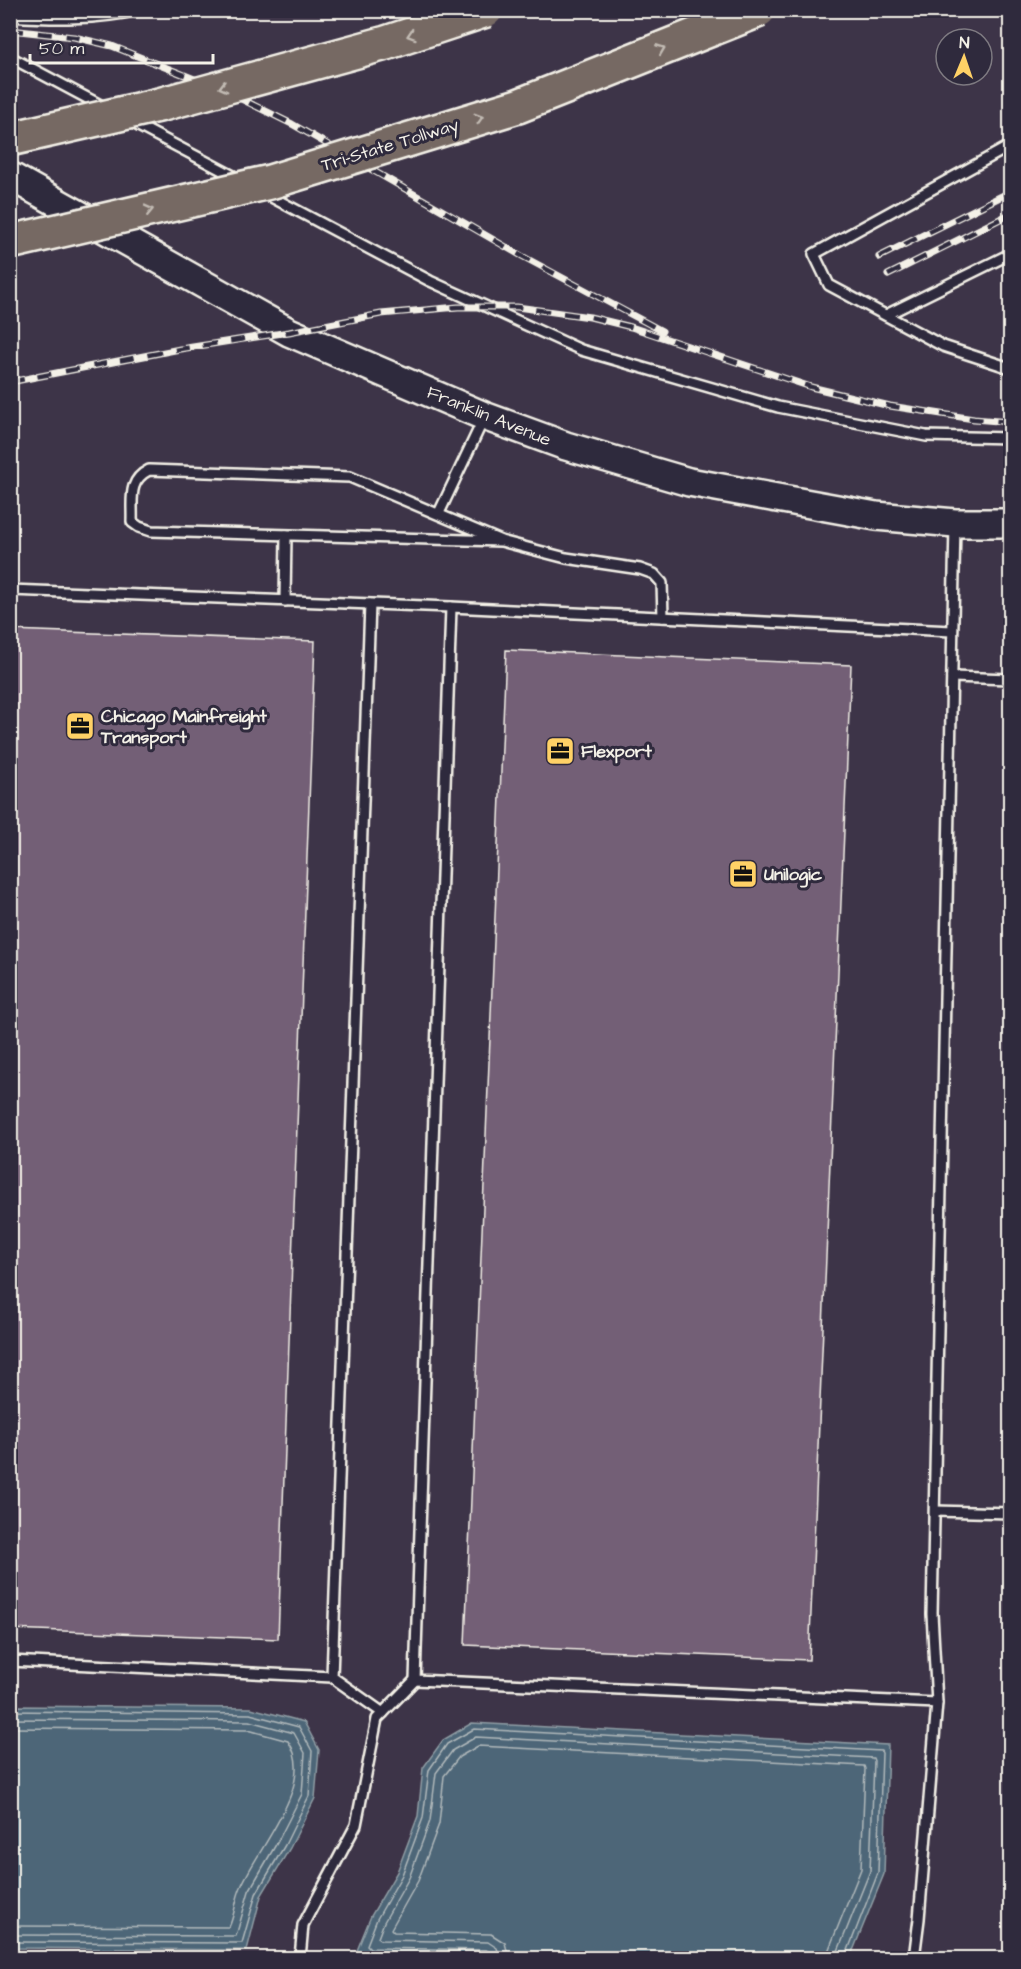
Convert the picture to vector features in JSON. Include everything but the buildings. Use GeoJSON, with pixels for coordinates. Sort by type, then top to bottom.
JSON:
{"type":"FeatureCollection","features":[{"type":"Feature","properties":{"kind":"highway"},"geometry":{"type":"LineString","coordinates":[[10,139],[159,105],[386,43],[486,10]]}},
{"type":"Feature","properties":{"kind":"highway","name":"Tri-State Tollway"},"geometry":{"type":"LineString","coordinates":[[10,242],[270,182],[518,106],[759,10]]}},
{"type":"Feature","properties":{"kind":"main road","name":"Franklin Avenue"},"geometry":{"type":"LineString","coordinates":[[10,176],[289,332],[484,416],[566,446],[689,482],[876,516],[955,523],[1011,523]]}},
{"type":"Feature","properties":{"kind":"lane"},"geometry":{"type":"LineString","coordinates":[[10,16],[58,19],[121,15],[139,10]]}},
{"type":"Feature","properties":{"kind":"lane"},"geometry":{"type":"LineString","coordinates":[[10,57],[430,281],[581,350],[778,407],[926,436],[1011,438]]}},
{"type":"Feature","properties":{"kind":"lane"},"geometry":{"type":"LineString","coordinates":[[1011,146],[814,254],[829,285],[943,346],[1011,368]]}},
{"type":"Feature","properties":{"kind":"lane"},"geometry":{"type":"LineString","coordinates":[[886,315],[1011,254]]}},
{"type":"Feature","properties":{"kind":"lane"},"geometry":{"type":"LineString","coordinates":[[439,513],[484,416]]}},
{"type":"Feature","properties":{"kind":"lane"},"geometry":{"type":"LineString","coordinates":[[501,541],[151,531],[132,522],[133,484],[139,475],[149,470],[350,477],[501,541],[566,558],[639,569],[654,574],[663,582],[663,617]]}},
{"type":"Feature","properties":{"kind":"lane"},"geometry":{"type":"LineString","coordinates":[[914,1959],[920,1919],[937,1703],[932,1614],[955,523]]}},
{"type":"Feature","properties":{"kind":"lane"},"geometry":{"type":"LineString","coordinates":[[285,601],[286,535]]}},
{"type":"Feature","properties":{"kind":"lane"},"geometry":{"type":"LineString","coordinates":[[10,590],[451,607],[952,631]]}},
{"type":"Feature","properties":{"kind":"lane"},"geometry":{"type":"LineString","coordinates":[[332,1677],[370,604]]}},
{"type":"Feature","properties":{"kind":"lane"},"geometry":{"type":"LineString","coordinates":[[300,1959],[303,1926],[356,1825],[377,1719],[415,1680],[451,607]]}},
{"type":"Feature","properties":{"kind":"lane"},"geometry":{"type":"LineString","coordinates":[[952,677],[1011,679]]}},
{"type":"Feature","properties":{"kind":"lane"},"geometry":{"type":"LineString","coordinates":[[935,1511],[1011,1513]]}},
{"type":"Feature","properties":{"kind":"lane"},"geometry":{"type":"LineString","coordinates":[[10,1661],[332,1677],[383,1713]]}},
{"type":"Feature","properties":{"kind":"lane"},"geometry":{"type":"LineString","coordinates":[[415,1680],[937,1703]]}},
{"type":"Feature","properties":{"kind":"water"},"geometry":{"type":"Polygon","coordinates":[[[11,1706],[251,1708],[304,1722],[319,1750],[315,1798],[290,1848],[261,1896],[247,1950],[11,1948],[11,1706]]]}},
{"type":"Feature","properties":{"kind":"water"},"geometry":{"type":"Polygon","coordinates":[[[472,1723],[888,1745],[884,1874],[850,1958],[356,1953],[371,1916],[397,1872],[418,1816],[423,1768],[443,1740],[472,1723]]]}},
{"type":"Feature","properties":{"kind":"railway"},"geometry":{"type":"LineString","coordinates":[[10,30],[74,37],[112,46],[227,92],[292,124],[520,255],[662,331]]}},
{"type":"Feature","properties":{"kind":"railway"},"geometry":{"type":"LineString","coordinates":[[879,257],[1010,192]]}},
{"type":"Feature","properties":{"kind":"railway"},"geometry":{"type":"LineString","coordinates":[[888,275],[1010,214]]}},
{"type":"Feature","properties":{"kind":"railway"},"geometry":{"type":"LineString","coordinates":[[10,382],[180,349],[289,332],[381,314],[458,307],[517,307],[590,317],[631,327],[811,387],[890,406],[1010,422]]}},
{"type":"Feature","properties":{"kind":"place","name":"Chicago Mainfreight Transport"},"geometry":{"type":"Point","coordinates":[80,726]}},
{"type":"Feature","properties":{"kind":"place","name":"Flexport"},"geometry":{"type":"Point","coordinates":[560,751]}},
{"type":"Feature","properties":{"kind":"place","name":"Unilogic"},"geometry":{"type":"Point","coordinates":[743,874]}}]}
